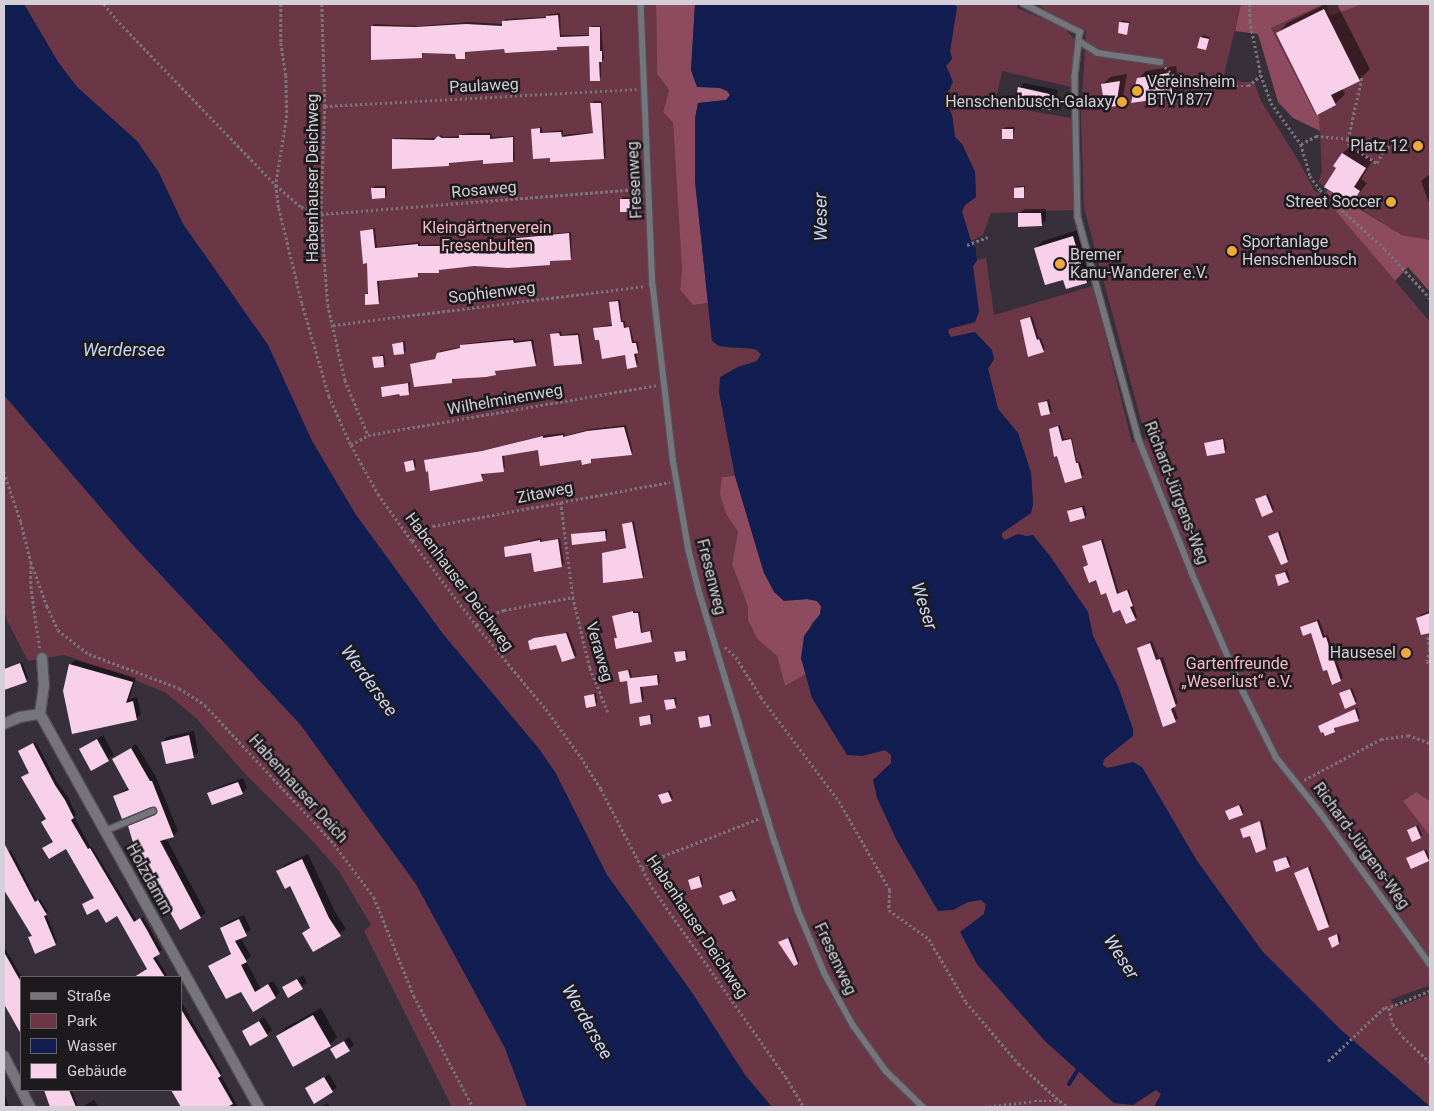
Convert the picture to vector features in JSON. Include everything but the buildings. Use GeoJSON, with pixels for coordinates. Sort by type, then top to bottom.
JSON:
{"type":"FeatureCollection","features":[{"type":"Feature","properties":{"kind":"street"},"geometry":{"type":"LineString","coordinates":[[4,724],[20,717],[40,714],[44,685],[42,658]]}},
{"type":"Feature","properties":{"kind":"street","name":"Holzdamm"},"geometry":{"type":"LineString","coordinates":[[40,714],[259,1107]]}},
{"type":"Feature","properties":{"kind":"street"},"geometry":{"type":"LineString","coordinates":[[4,1056],[20,1087]]}},
{"type":"Feature","properties":{"kind":"street"},"geometry":{"type":"LineString","coordinates":[[22,1091],[30,1107]]}},
{"type":"Feature","properties":{"kind":"lane","name":"Fresenweg"},"geometry":{"type":"LineString","coordinates":[[641,4],[653,284],[677,481],[689,551],[711,634],[766,816],[798,910],[829,982],[853,1025],[886,1071],[923,1107]]}},
{"type":"Feature","properties":{"kind":"lane"},"geometry":{"type":"LineString","coordinates":[[1024,4],[1080,32],[1079,41],[1098,53],[1160,62]]}},
{"type":"Feature","properties":{"kind":"lane","name":"Richard-Jürgens-Weg"},"geometry":{"type":"LineString","coordinates":[[1079,41],[1075,77],[1078,217],[1138,436],[1157,488],[1244,693],[1276,757],[1298,783],[1430,964]]}},
{"type":"Feature","properties":{"kind":"lane"},"geometry":{"type":"LineString","coordinates":[[105,831],[153,811]]}},
{"type":"Feature","properties":{"kind":"path"},"geometry":{"type":"LineString","coordinates":[[104,4],[116,19],[276,185],[301,207],[321,214]]}},
{"type":"Feature","properties":{"kind":"path","name":"Habenhauser Deichweg"},"geometry":{"type":"LineString","coordinates":[[281,4],[281,43],[286,75],[287,115],[276,185],[295,274],[328,396],[351,445],[378,494],[412,541],[476,625],[546,709],[581,757],[601,789],[652,887],[786,1078],[804,1107]]}},
{"type":"Feature","properties":{"kind":"path","name":"Habenhauser Deichweg"},"geometry":{"type":"LineString","coordinates":[[322,4],[325,106],[321,214],[328,305],[346,380],[368,436]]}},
{"type":"Feature","properties":{"kind":"path"},"geometry":{"type":"LineString","coordinates":[[1250,4],[1250,21],[1261,75],[1272,103],[1301,144],[1310,176],[1320,190],[1385,250],[1430,298]]}},
{"type":"Feature","properties":{"kind":"path"},"geometry":{"type":"LineString","coordinates":[[1160,62],[1184,86]]}},
{"type":"Feature","properties":{"kind":"path"},"geometry":{"type":"LineString","coordinates":[[1171,86],[1248,86],[1261,75]]}},
{"type":"Feature","properties":{"kind":"path"},"geometry":{"type":"LineString","coordinates":[[1362,76],[1348,139],[1349,145],[1377,163],[1383,151],[1396,142],[1410,140]]}},
{"type":"Feature","properties":{"kind":"path","name":"Paulaweg"},"geometry":{"type":"LineString","coordinates":[[325,106],[644,89]]}},
{"type":"Feature","properties":{"kind":"path"},"geometry":{"type":"LineString","coordinates":[[1301,144],[1316,136],[1348,139]]}},
{"type":"Feature","properties":{"kind":"path","name":"Rosaweg"},"geometry":{"type":"LineString","coordinates":[[321,214],[649,188]]}},
{"type":"Feature","properties":{"kind":"path"},"geometry":{"type":"LineString","coordinates":[[967,245],[988,236]]}},
{"type":"Feature","properties":{"kind":"path","name":"Sophienweg"},"geometry":{"type":"LineString","coordinates":[[333,324],[653,284]]}},
{"type":"Feature","properties":{"kind":"path","name":"Wilhelminenweg"},"geometry":{"type":"LineString","coordinates":[[351,445],[368,436],[665,383]]}},
{"type":"Feature","properties":{"kind":"path","name":"Habenhauser Deich"},"geometry":{"type":"LineString","coordinates":[[4,472],[46,606],[58,630],[89,654],[179,688],[205,705],[334,844],[374,897],[414,996],[473,1107]]}},
{"type":"Feature","properties":{"kind":"path","name":"Zitaweg"},"geometry":{"type":"LineString","coordinates":[[412,541],[433,526],[677,481]]}},
{"type":"Feature","properties":{"kind":"path","name":"Veraweg"},"geometry":{"type":"LineString","coordinates":[[561,502],[573,597],[590,668],[608,712]]}},
{"type":"Feature","properties":{"kind":"path","name":"Habenhauser Deich"},"geometry":{"type":"LineString","coordinates":[[31,562],[31,586],[42,658]]}},
{"type":"Feature","properties":{"kind":"path"},"geometry":{"type":"LineString","coordinates":[[476,625],[492,614],[573,597]]}},
{"type":"Feature","properties":{"kind":"path"},"geometry":{"type":"LineString","coordinates":[[711,634],[736,657],[761,698],[839,801],[890,890],[889,910],[929,939],[966,1002],[1019,1064],[1069,1107]]}},
{"type":"Feature","properties":{"kind":"path"},"geometry":{"type":"LineString","coordinates":[[1428,637],[1430,650],[1427,661],[1430,665]]}},
{"type":"Feature","properties":{"kind":"path"},"geometry":{"type":"LineString","coordinates":[[1298,783],[1381,738],[1408,735],[1430,743]]}},
{"type":"Feature","properties":{"kind":"path","name":"Habenhauser Deichweg"},"geometry":{"type":"LineString","coordinates":[[642,868],[658,858],[766,816]]}},
{"type":"Feature","properties":{"kind":"path"},"geometry":{"type":"LineString","coordinates":[[1328,1061],[1385,1007],[1389,1008],[1430,991]]}},
{"type":"Feature","properties":{"kind":"path"},"geometry":{"type":"LineString","coordinates":[[1389,1008],[1394,1024],[1403,1037],[1430,1062]]}},
{"type":"Feature","properties":{"kind":"path"},"geometry":{"type":"LineString","coordinates":[[984,1107],[1060,1101]]}},
{"type":"Feature","properties":{"kind":"green space","name":"Kleingärtnerverein Fresenbulten"},"geometry":{"type":"Polygon","coordinates":[[[24,4],[656,4],[657,74],[669,90],[663,112],[673,123],[682,270],[680,290],[693,305],[708,303],[712,341],[719,346],[749,348],[761,354],[757,361],[738,367],[719,392],[735,476],[722,477],[726,514],[738,532],[732,564],[748,607],[748,620],[757,639],[777,656],[785,686],[806,674],[812,698],[862,756],[885,750],[891,755],[891,763],[874,780],[896,839],[938,910],[953,910],[968,902],[981,900],[986,905],[984,914],[961,932],[977,964],[1045,1041],[1114,1103],[1133,1105],[1156,1090],[1161,1094],[1154,1107],[772,1107],[745,1075],[693,994],[607,875],[555,772],[539,749],[443,634],[356,515],[312,441],[268,345],[183,224],[159,173],[137,141],[77,87],[58,62],[24,4]]]}},
{"type":"Feature","properties":{"kind":"green space"},"geometry":{"type":"Polygon","coordinates":[[[954,4],[1017,4],[1017,8],[1065,28],[1075,40],[1071,87],[1002,71],[994,108],[1008,107],[1071,118],[1074,210],[991,213],[983,235],[971,241],[962,212],[965,205],[976,197],[975,172],[962,144],[955,137],[952,115],[947,105],[946,95],[951,88],[950,73],[946,66],[952,59],[950,51],[957,7],[954,4]]]}},
{"type":"Feature","properties":{"kind":"green space","name":"Gartenfreunde „Weserlust“ e.V."},"geometry":{"type":"Polygon","coordinates":[[[1039,4],[1241,4],[1224,75],[1242,82],[1254,82],[1261,101],[1300,163],[1314,190],[1323,196],[1430,322],[1430,801],[1416,792],[1404,801],[1430,836],[1430,985],[1390,1000],[1398,1007],[1430,994],[1430,1106],[1341,1030],[1262,951],[1197,861],[1142,767],[1107,768],[1103,765],[1122,700],[1093,636],[1088,612],[1050,556],[1026,536],[1018,534],[1005,540],[1002,537],[1001,533],[1033,505],[1031,473],[1018,433],[998,409],[988,369],[994,359],[975,332],[951,337],[948,332],[949,329],[979,312],[973,266],[977,260],[986,258],[994,315],[1093,286],[1132,443],[1146,439],[1084,208],[1081,115],[1086,31],[1047,13],[1039,4]]]}},
{"type":"Feature","properties":{"kind":"green space"},"geometry":{"type":"Polygon","coordinates":[[[1324,4],[1430,4],[1430,240],[1402,235],[1318,182],[1322,172],[1319,114],[1316,115],[1271,28],[1324,4]]]}},
{"type":"Feature","properties":{"kind":"green space"},"geometry":{"type":"Polygon","coordinates":[[[4,395],[132,544],[300,724],[416,884],[505,1048],[527,1107],[452,1107],[364,931],[371,925],[339,871],[308,836],[247,776],[196,718],[166,693],[121,674],[64,655],[28,661],[7,620],[4,610],[4,395]]]}},
{"type":"Feature","properties":{"kind":"shaded area"},"geometry":{"type":"Polygon","coordinates":[[[656,4],[695,4],[691,70],[697,86],[720,88],[728,91],[730,95],[726,100],[698,103],[695,119],[695,181],[708,303],[693,305],[680,290],[682,270],[673,123],[663,112],[669,90],[657,74],[656,4]]]}},
{"type":"Feature","properties":{"kind":"shaded area"},"geometry":{"type":"Polygon","coordinates":[[[1241,4],[1324,4],[1271,28],[1316,115],[1319,114],[1320,131],[1293,118],[1278,102],[1258,34],[1235,31],[1241,4]]]}},
{"type":"Feature","properties":{"kind":"shaded area"},"geometry":{"type":"Polygon","coordinates":[[[1326,4],[1362,4],[1330,16],[1326,4]]]}},
{"type":"Feature","properties":{"kind":"shaded area"},"geometry":{"type":"Polygon","coordinates":[[[1328,190],[1402,235],[1430,240],[1430,292],[1408,267],[1395,281],[1323,196],[1328,190]]]}},
{"type":"Feature","properties":{"kind":"shaded area"},"geometry":{"type":"Polygon","coordinates":[[[735,476],[764,573],[799,600],[817,601],[821,606],[821,614],[812,623],[801,658],[806,674],[785,686],[777,656],[757,639],[748,620],[748,607],[732,564],[738,532],[726,514],[720,494],[722,477],[735,476]]]}},
{"type":"Feature","properties":{"kind":"shaded area"},"geometry":{"type":"Polygon","coordinates":[[[1416,792],[1430,801],[1430,836],[1403,801],[1416,792]]]}},
{"type":"Feature","properties":{"kind":"water","name":"Werdersee"},"geometry":{"type":"Polygon","coordinates":[[[4,4],[24,4],[58,62],[77,87],[137,141],[159,173],[183,224],[268,345],[312,441],[356,515],[443,634],[539,749],[555,772],[607,875],[693,994],[745,1075],[772,1107],[527,1107],[505,1048],[416,884],[300,724],[132,544],[4,395],[4,4]]]}},
{"type":"Feature","properties":{"kind":"water","name":"Weser"},"geometry":{"type":"Polygon","coordinates":[[[695,4],[954,4],[957,7],[950,51],[952,59],[946,66],[953,82],[946,95],[947,105],[952,115],[955,137],[962,144],[975,172],[976,197],[965,205],[962,212],[971,241],[975,246],[977,260],[973,266],[979,312],[975,322],[949,329],[948,332],[951,337],[975,332],[992,350],[994,359],[988,369],[998,409],[1018,433],[1031,473],[1033,505],[1031,513],[1002,533],[1002,537],[1005,540],[1018,534],[1033,535],[1050,556],[1088,612],[1093,636],[1118,686],[1133,729],[1133,736],[1103,760],[1103,765],[1107,768],[1133,762],[1142,767],[1197,861],[1262,951],[1341,1030],[1430,1107],[1154,1107],[1161,1094],[1156,1090],[1133,1105],[1114,1103],[1045,1041],[977,964],[960,932],[984,914],[986,904],[981,900],[968,902],[953,910],[938,911],[896,839],[877,798],[873,780],[891,763],[891,755],[885,750],[862,756],[847,755],[812,698],[801,658],[804,636],[820,614],[821,606],[817,601],[807,599],[784,601],[774,592],[764,573],[735,476],[719,392],[720,377],[738,367],[757,361],[761,354],[756,349],[719,346],[712,341],[695,181],[695,119],[698,103],[726,100],[730,95],[727,91],[720,88],[697,87],[691,70],[695,4]]]}},
{"type":"Feature","properties":{"kind":"waterway"},"geometry":{"type":"LineString","coordinates":[[1069,1084],[1077,1071]]}},
{"type":"Feature","properties":{"kind":"place","name":"Vereinsheim BTV1877"},"geometry":{"type":"Point","coordinates":[1137,91]}},
{"type":"Feature","properties":{"kind":"place","name":"Henschenbusch-Galaxy"},"geometry":{"type":"Point","coordinates":[1122,102]}},
{"type":"Feature","properties":{"kind":"place","name":"Platz 12"},"geometry":{"type":"Point","coordinates":[1418,146]}},
{"type":"Feature","properties":{"kind":"place","name":"Street Soccer"},"geometry":{"type":"Point","coordinates":[1391,202]}},
{"type":"Feature","properties":{"kind":"place","name":"Sportanlage Henschenbusch"},"geometry":{"type":"Point","coordinates":[1232,251]}},
{"type":"Feature","properties":{"kind":"place","name":"Bremer Kanu-Wanderer e.V."},"geometry":{"type":"Point","coordinates":[1060,264]}},
{"type":"Feature","properties":{"kind":"place","name":"Hausesel"},"geometry":{"type":"Point","coordinates":[1406,653]}}]}
